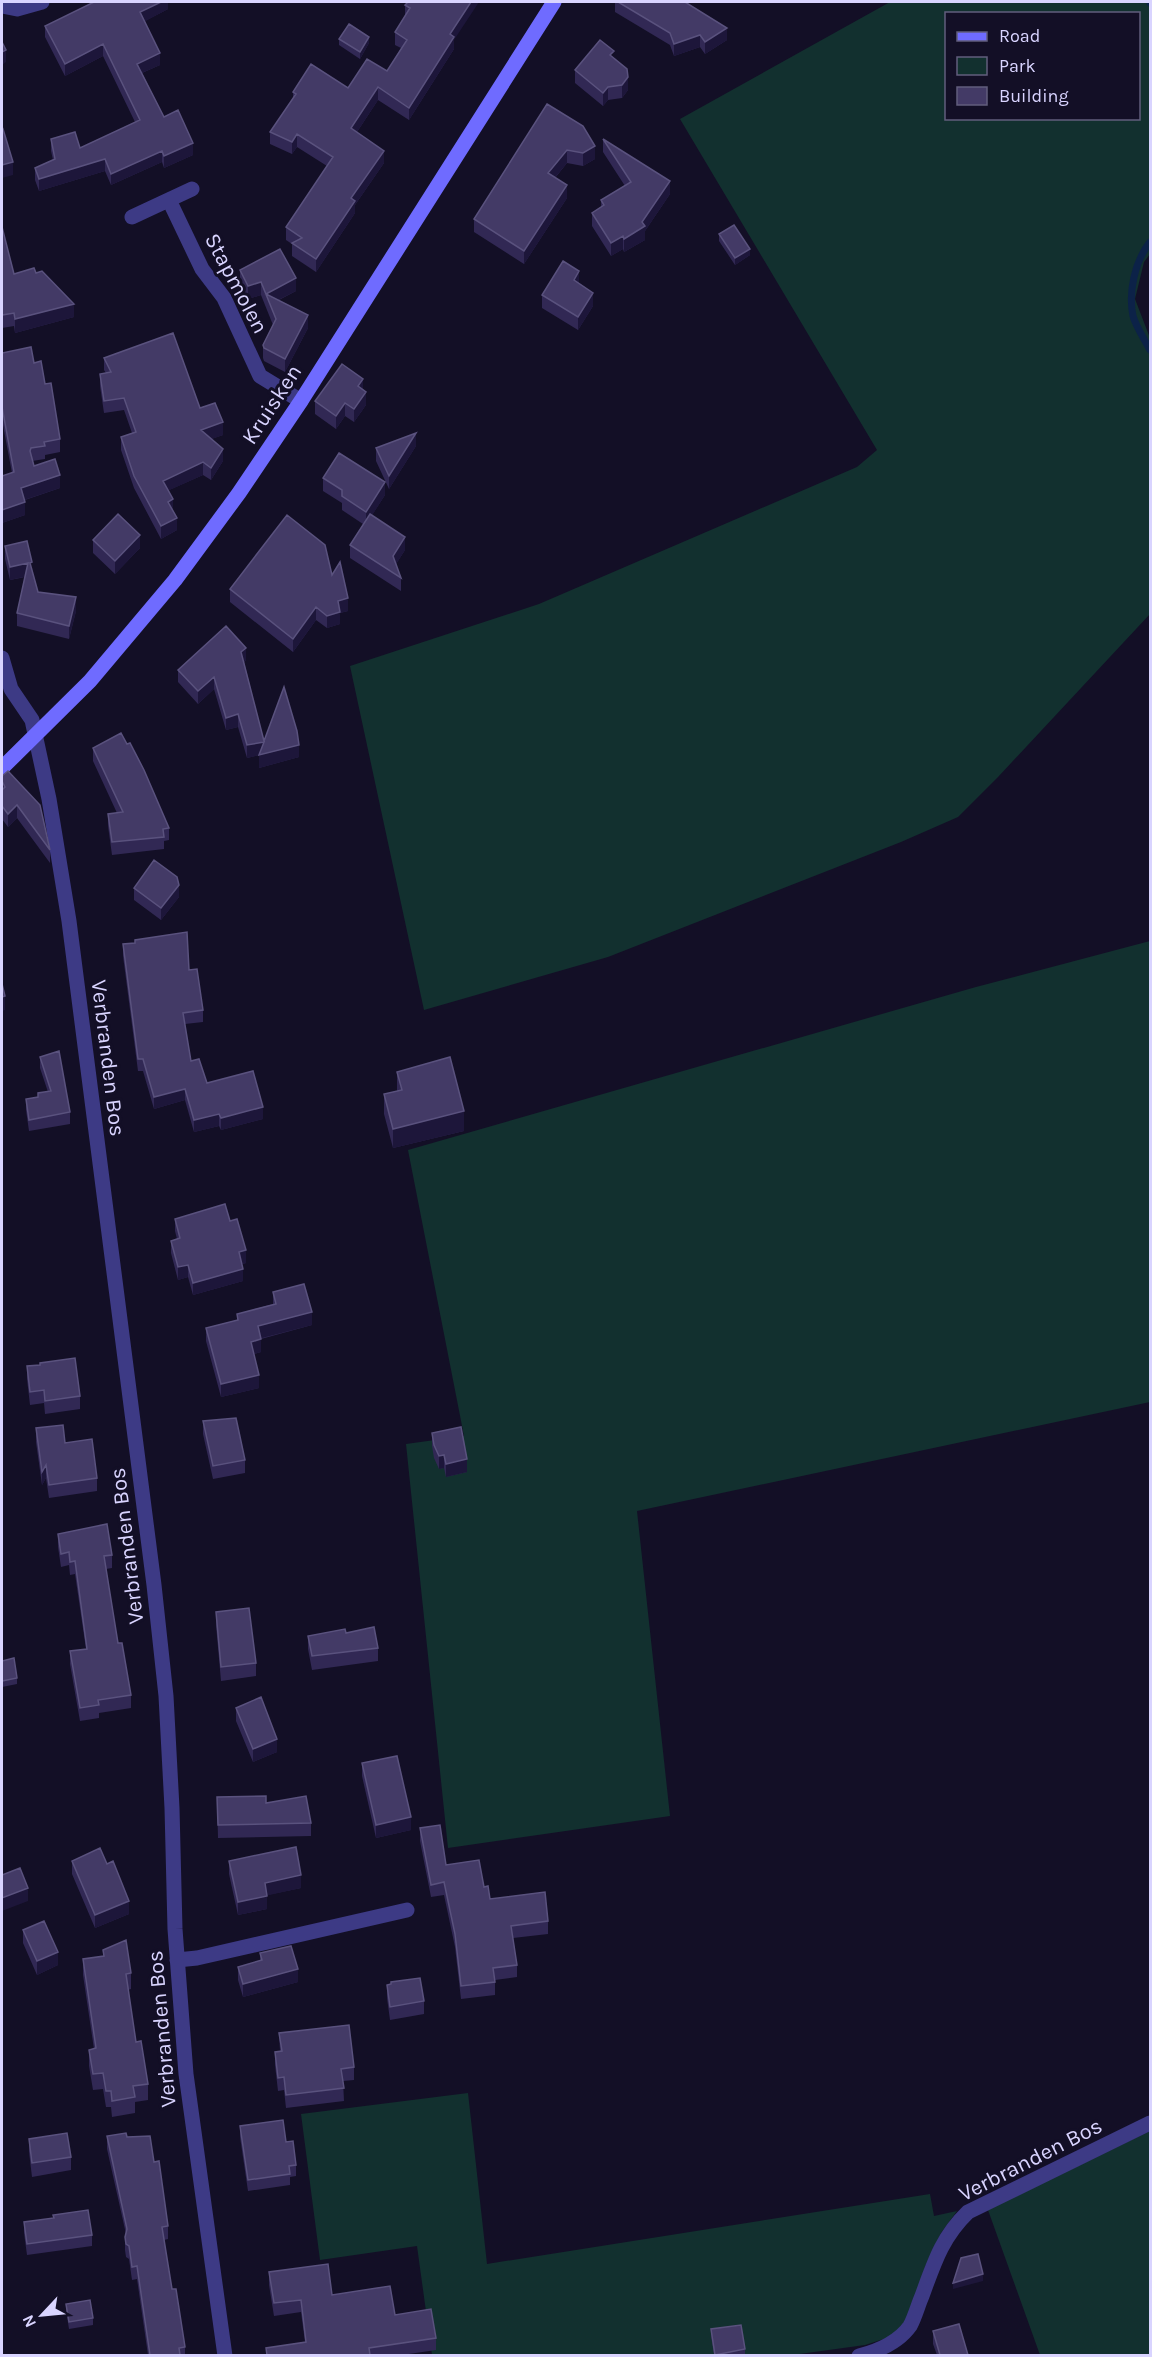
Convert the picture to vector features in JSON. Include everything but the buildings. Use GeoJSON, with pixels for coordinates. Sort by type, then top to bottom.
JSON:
{"type":"FeatureCollection","features":[{"type":"Feature","properties":{"kind":"street"},"geometry":{"type":"LineString","coordinates":[[2,6],[17,9],[42,2]]}},
{"type":"Feature","properties":{"kind":"street","name":"Kruisken"},"geometry":{"type":"LineString","coordinates":[[2,768],[90,681],[175,580],[239,493],[301,400],[554,2]]}},
{"type":"Feature","properties":{"kind":"street"},"geometry":{"type":"LineString","coordinates":[[132,217],[192,189]]}},
{"type":"Feature","properties":{"kind":"street","name":"Stapmolen"},"geometry":{"type":"LineString","coordinates":[[169,200],[201,268],[224,298],[260,376],[301,400]]}},
{"type":"Feature","properties":{"kind":"street"},"geometry":{"type":"LineString","coordinates":[[2,658],[11,689],[32,720],[36,734]]}},
{"type":"Feature","properties":{"kind":"street","name":"Verbranden Bos"},"geometry":{"type":"LineString","coordinates":[[36,734],[69,921],[154,1585],[166,1696],[177,1960],[186,2074],[225,2355]]}},
{"type":"Feature","properties":{"kind":"street"},"geometry":{"type":"LineString","coordinates":[[177,1960],[197,1958],[407,1910]]}},
{"type":"Feature","properties":{"kind":"street","name":"Verbranden Bos"},"geometry":{"type":"LineString","coordinates":[[859,2355],[874,2352],[894,2342],[910,2325],[937,2256],[952,2227],[968,2212],[1150,2123]]}},
{"type":"Feature","properties":{"kind":"green space"},"geometry":{"type":"Polygon","coordinates":[[[890,2],[1150,2],[1150,254],[1144,262],[1135,299],[1150,338],[1150,614],[958,817],[901,842],[608,957],[424,1010],[350,666],[539,604],[857,467],[877,450],[680,119],[890,2]]]}},
{"type":"Feature","properties":{"kind":"green space"},"geometry":{"type":"Polygon","coordinates":[[[1150,941],[1150,1402],[637,1511],[670,1816],[448,1848],[406,1444],[464,1436],[408,1150],[976,987],[1150,941]]]}},
{"type":"Feature","properties":{"kind":"green space"},"geometry":{"type":"Polygon","coordinates":[[[468,2093],[487,2264],[930,2194],[934,2216],[957,2211],[941,2233],[925,2267],[906,2324],[893,2336],[865,2345],[785,2356],[432,2355],[417,2246],[320,2260],[301,2114],[468,2093]]]}},
{"type":"Feature","properties":{"kind":"green space"},"geometry":{"type":"Polygon","coordinates":[[[1150,2131],[1150,2355],[1040,2355],[988,2210],[1150,2131]]]}},
{"type":"Feature","properties":{"kind":"waterway"},"geometry":{"type":"LineString","coordinates":[[1150,242],[1140,258],[1131,297],[1134,320],[1150,350]]}}]}
